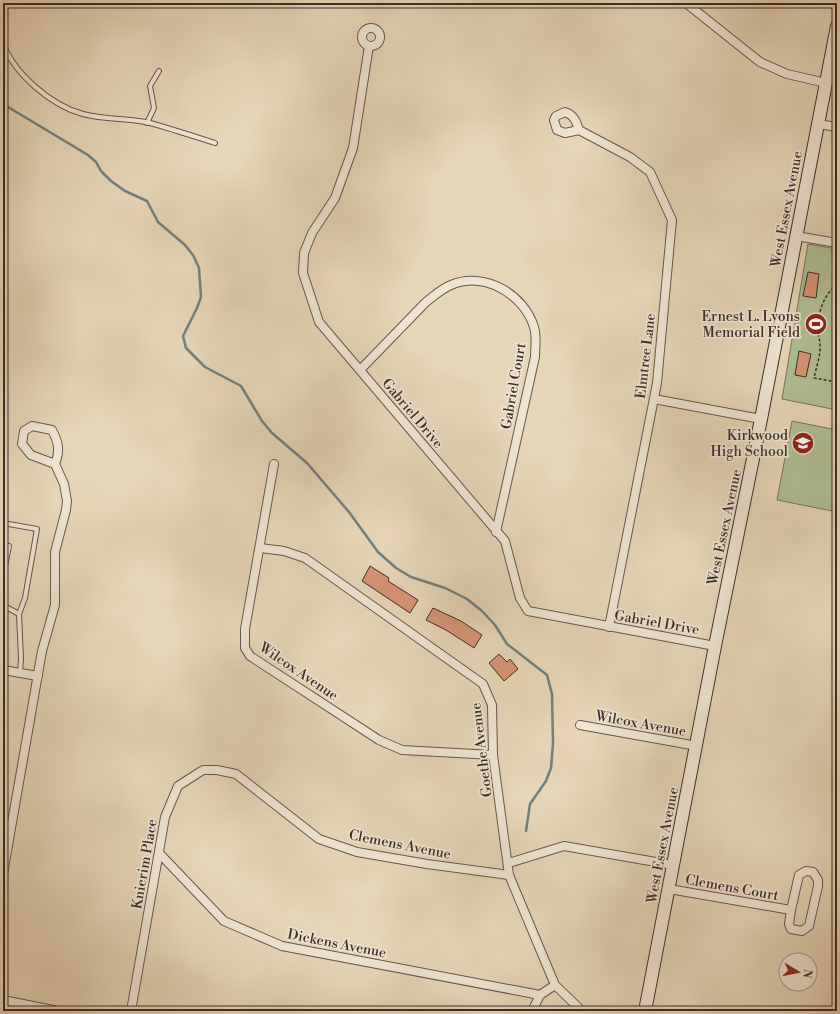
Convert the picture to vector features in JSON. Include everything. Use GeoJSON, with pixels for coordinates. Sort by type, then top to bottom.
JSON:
{"type":"FeatureCollection","features":[{"type":"Feature","properties":{"kind":"street"},"geometry":{"type":"LineString","coordinates":[[686,3],[760,62],[787,74],[826,83]]}},
{"type":"Feature","properties":{"kind":"street","name":"West Essex Avenue"},"geometry":{"type":"LineString","coordinates":[[645,1011],[837,26]]}},
{"type":"Feature","properties":{"kind":"street","name":"Gabriel Drive"},"geometry":{"type":"LineString","coordinates":[[369,46],[353,148],[335,198],[312,233],[304,253],[303,273],[320,322],[505,542],[520,598],[528,611],[715,646]]}},
{"type":"Feature","properties":{"kind":"street"},"geometry":{"type":"LineString","coordinates":[[818,124],[837,127]]}},
{"type":"Feature","properties":{"kind":"street","name":"Elmtree Lane"},"geometry":{"type":"LineString","coordinates":[[579,130],[630,158],[650,172],[672,220],[657,383],[609,627]]}},
{"type":"Feature","properties":{"kind":"street"},"geometry":{"type":"LineString","coordinates":[[796,236],[837,243]]}},
{"type":"Feature","properties":{"kind":"street","name":"Gabriel Court"},"geometry":{"type":"LineString","coordinates":[[360,370],[426,302],[438,292],[452,284],[484,282],[501,287],[515,298],[527,311],[534,328],[536,343],[535,357],[496,532]]}},
{"type":"Feature","properties":{"kind":"street"},"geometry":{"type":"LineString","coordinates":[[654,399],[761,419]]}},
{"type":"Feature","properties":{"kind":"street"},"geometry":{"type":"LineString","coordinates":[[3,874],[42,651],[55,606],[55,552],[66,510],[64,484],[55,464],[59,453],[58,441],[52,430],[32,426],[24,432],[22,444],[31,455],[55,464]]}},
{"type":"Feature","properties":{"kind":"street","name":"Wilcox Avenue"},"geometry":{"type":"LineString","coordinates":[[274,464],[245,629],[245,648],[250,656],[379,740],[402,750],[493,755]]}},
{"type":"Feature","properties":{"kind":"street","name":"Goethe Avenue"},"geometry":{"type":"LineString","coordinates":[[260,548],[284,551],[305,558],[483,684],[492,705],[493,755],[509,863],[509,875],[555,984],[582,1011]]}},
{"type":"Feature","properties":{"kind":"street"},"geometry":{"type":"LineString","coordinates":[[3,670],[38,676]]}},
{"type":"Feature","properties":{"kind":"street","name":"Wilcox Avenue"},"geometry":{"type":"LineString","coordinates":[[580,725],[697,746]]}},
{"type":"Feature","properties":{"kind":"street","name":"Knierim Place"},"geometry":{"type":"LineString","coordinates":[[131,1011],[160,854],[165,817],[178,786],[203,770],[217,770],[236,774]]}},
{"type":"Feature","properties":{"kind":"street","name":"Clemens Avenue"},"geometry":{"type":"LineString","coordinates":[[236,774],[319,839],[357,852],[427,864],[509,875]]}},
{"type":"Feature","properties":{"kind":"street"},"geometry":{"type":"LineString","coordinates":[[509,863],[564,846],[674,865]]}},
{"type":"Feature","properties":{"kind":"street","name":"Dickens Avenue"},"geometry":{"type":"LineString","coordinates":[[160,854],[224,921],[282,946],[540,995]]}},
{"type":"Feature","properties":{"kind":"street","name":"Clemens Court"},"geometry":{"type":"LineString","coordinates":[[806,871],[813,872],[818,880],[818,886],[811,921],[807,929],[798,931],[792,929],[789,924],[791,910],[800,875],[806,871]]}},
{"type":"Feature","properties":{"kind":"street","name":"Clemens Court"},"geometry":{"type":"LineString","coordinates":[[669,889],[791,910]]}},
{"type":"Feature","properties":{"kind":"street"},"geometry":{"type":"LineString","coordinates":[[532,1011],[540,995],[555,984]]}},
{"type":"Feature","properties":{"kind":"street"},"geometry":{"type":"LineString","coordinates":[[3,1000],[58,1011]]}},
{"type":"Feature","properties":{"kind":"lane"},"geometry":{"type":"LineString","coordinates":[[3,43],[12,60],[24,74],[37,89],[53,101],[83,114],[147,123],[215,143]]}},
{"type":"Feature","properties":{"kind":"lane"},"geometry":{"type":"LineString","coordinates":[[147,123],[154,108],[150,86],[159,71]]}},
{"type":"Feature","properties":{"kind":"lane"},"geometry":{"type":"LineString","coordinates":[[3,523],[37,529],[25,598],[19,614],[21,659],[20,673]]}},
{"type":"Feature","properties":{"kind":"lane"},"geometry":{"type":"LineString","coordinates":[[3,545],[9,546],[3,577]]}},
{"type":"Feature","properties":{"kind":"lane"},"geometry":{"type":"LineString","coordinates":[[3,603],[6,607],[19,614]]}},
{"type":"Feature","properties":{"kind":"path"},"geometry":{"type":"LineString","coordinates":[[837,284],[831,290],[822,306],[818,318],[820,345],[814,378],[837,382]]}},
{"type":"Feature","properties":{"kind":"green space","name":"Ernest L. Lyons Memorial Field"},"geometry":{"type":"Polygon","coordinates":[[[808,244],[837,249],[837,410],[782,399],[808,244]]]}},
{"type":"Feature","properties":{"kind":"green space"},"geometry":{"type":"Polygon","coordinates":[[[792,421],[837,430],[837,512],[777,500],[792,421]]]}},
{"type":"Feature","properties":{"kind":"building"},"geometry":{"type":"Polygon","coordinates":[[[808,272],[819,274],[816,298],[803,296],[808,272]]]}},
{"type":"Feature","properties":{"kind":"building"},"geometry":{"type":"Polygon","coordinates":[[[799,351],[811,354],[806,377],[795,375],[799,351]]]}},
{"type":"Feature","properties":{"kind":"building"},"geometry":{"type":"Polygon","coordinates":[[[370,566],[389,578],[388,581],[418,600],[410,613],[362,581],[370,566]]]}},
{"type":"Feature","properties":{"kind":"building"},"geometry":{"type":"Polygon","coordinates":[[[433,608],[461,621],[482,635],[474,648],[446,630],[426,620],[433,608]]]}},
{"type":"Feature","properties":{"kind":"building"},"geometry":{"type":"Polygon","coordinates":[[[499,654],[507,662],[510,659],[518,669],[504,681],[489,663],[499,654]]]}},
{"type":"Feature","properties":{"kind":"waterway"},"geometry":{"type":"LineString","coordinates":[[3,104],[88,155],[96,162],[101,171],[111,181],[125,191],[147,201],[158,222],[185,245],[193,255],[199,268],[201,297],[183,336],[186,348],[205,367],[241,386],[262,421],[272,433],[307,463],[349,512],[378,552],[396,568],[411,577],[445,588],[467,599],[482,611],[495,625],[507,644],[547,675],[552,694],[553,744],[551,768],[546,781],[530,804],[526,831]]}},
{"type":"Feature","properties":{"kind":"place","name":"Ernest L. Lyons Memorial Field"},"geometry":{"type":"Point","coordinates":[816,324]}},
{"type":"Feature","properties":{"kind":"place","name":"Kirkwood High School"},"geometry":{"type":"Point","coordinates":[803,443]}}]}
